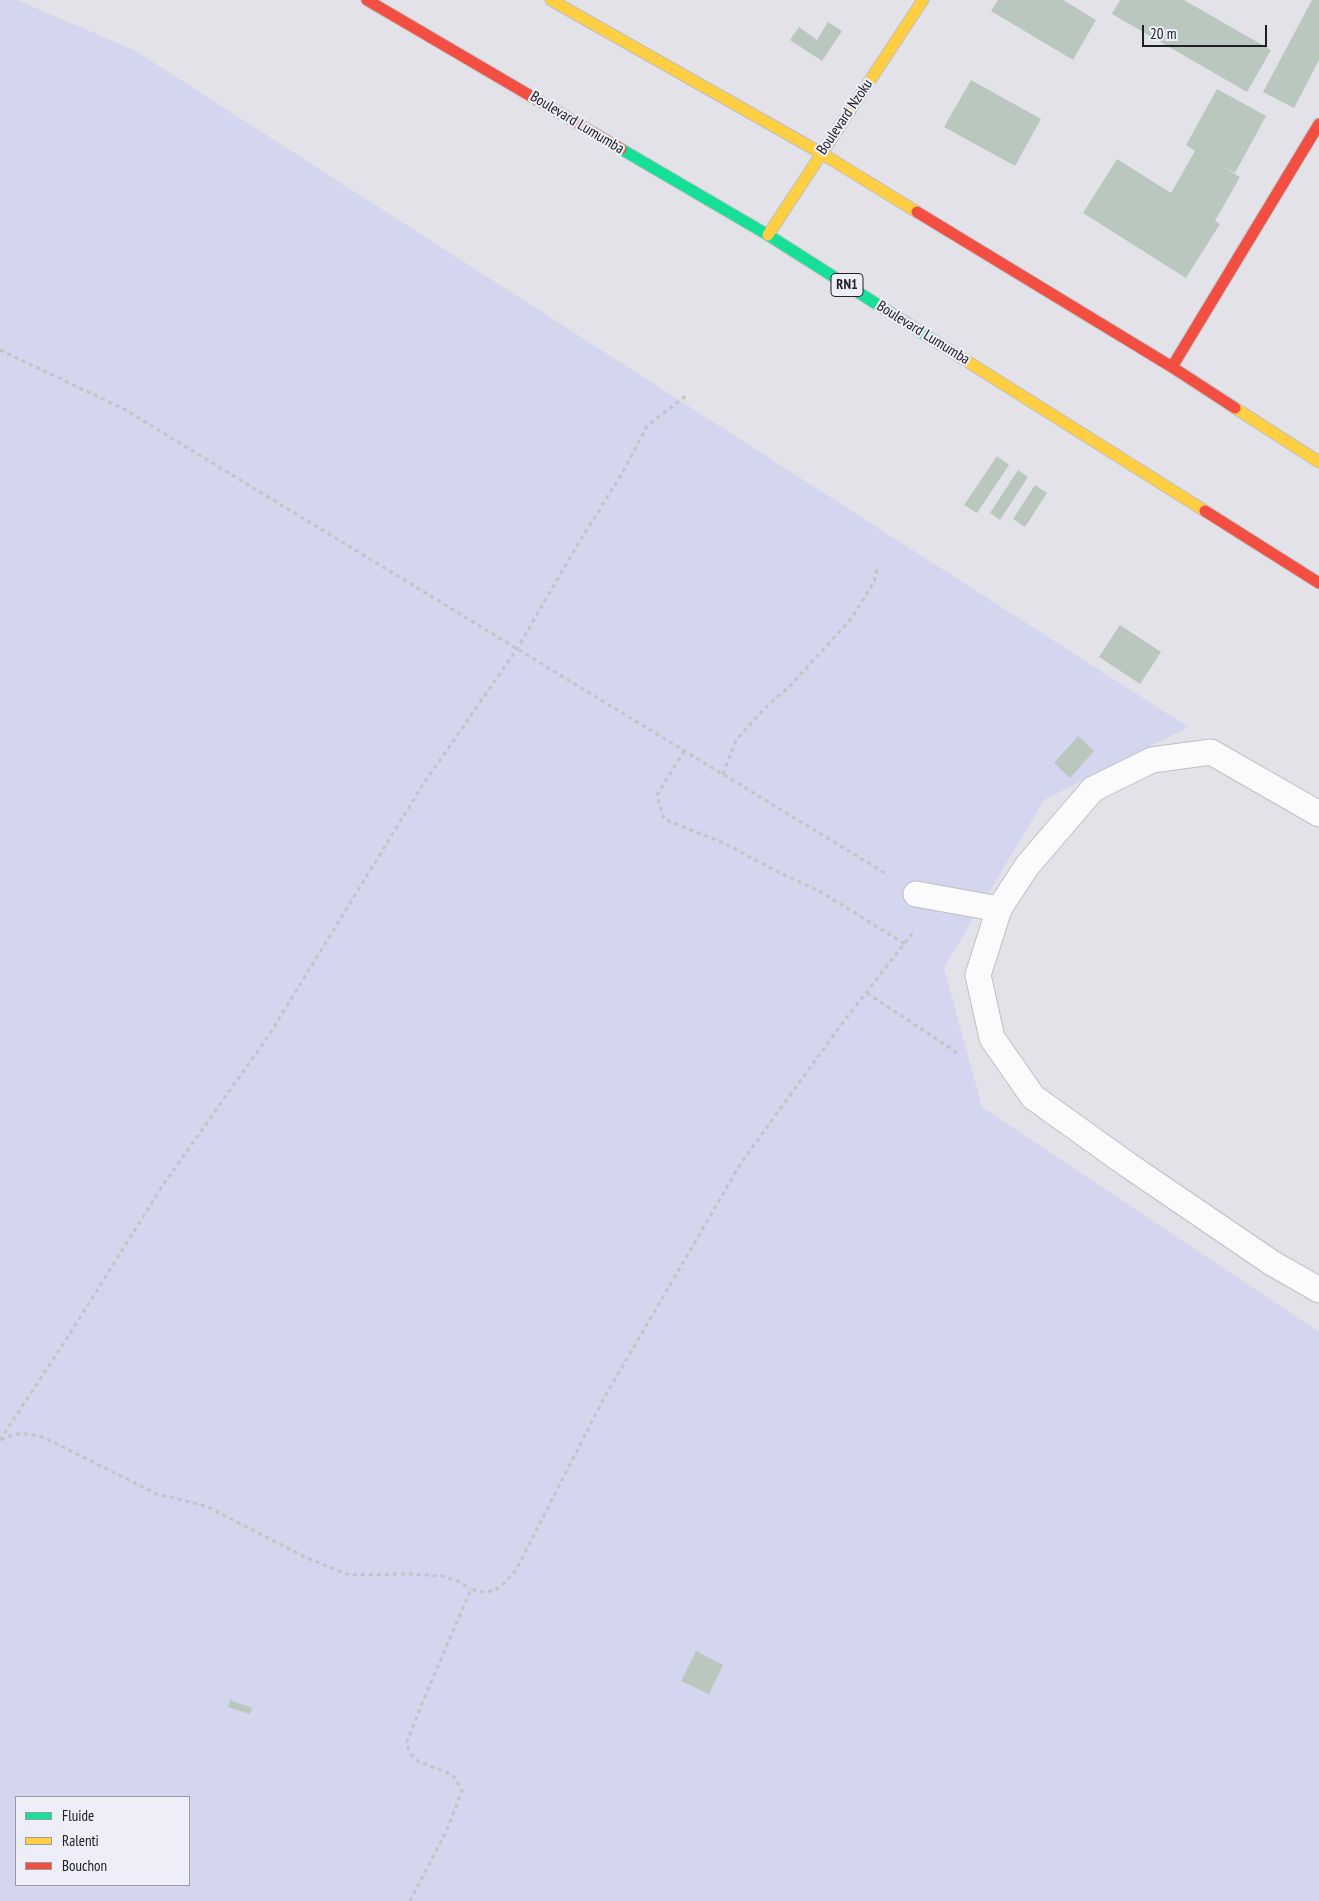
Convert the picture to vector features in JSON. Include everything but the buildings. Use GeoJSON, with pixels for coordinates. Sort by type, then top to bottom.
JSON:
{"type":"FeatureCollection","features":[{"type":"Feature","properties":{"kind":"main road","name":"Boulevard Lumumba"},"geometry":{"type":"LineString","coordinates":[[367,0],[768,235],[1319,583]]}},
{"type":"Feature","properties":{"kind":"main road"},"geometry":{"type":"LineString","coordinates":[[551,0],[821,153],[1172,367],[1319,462]]}},
{"type":"Feature","properties":{"kind":"main road","name":"Boulevard Nzoku"},"geometry":{"type":"LineString","coordinates":[[768,235],[923,0]]}},
{"type":"Feature","properties":{"kind":"main road"},"geometry":{"type":"LineString","coordinates":[[1172,367],[1319,124]]}},
{"type":"Feature","properties":{"kind":"lane"},"geometry":{"type":"LineString","coordinates":[[1319,814],[1211,752],[1152,760],[1093,789],[1027,866],[999,909],[978,975],[992,1038],[1033,1097],[1128,1166],[1248,1246],[1319,1290]]}},
{"type":"Feature","properties":{"kind":"lane"},"geometry":{"type":"LineString","coordinates":[[916,894],[999,909]]}},
{"type":"Feature","properties":{"kind":"path"},"geometry":{"type":"LineString","coordinates":[[0,350],[124,409],[280,502],[517,649],[879,868],[916,894],[921,907],[912,935],[841,1025],[740,1163],[604,1398],[516,1570],[504,1584],[492,1592],[480,1592],[442,1576],[408,1574],[349,1575],[306,1557],[206,1506],[156,1494],[45,1438],[25,1433],[10,1435],[0,1440]]}},
{"type":"Feature","properties":{"kind":"path"},"geometry":{"type":"LineString","coordinates":[[0,1440],[69,1335],[163,1185],[269,1035],[422,786],[517,649],[575,549],[624,470],[647,426],[687,396]]}},
{"type":"Feature","properties":{"kind":"path"},"geometry":{"type":"LineString","coordinates":[[723,774],[736,740],[851,619],[874,582],[877,569]]}},
{"type":"Feature","properties":{"kind":"path"},"geometry":{"type":"LineString","coordinates":[[684,751],[657,795],[664,819],[726,844],[774,870],[819,891],[905,944]]}},
{"type":"Feature","properties":{"kind":"path"},"geometry":{"type":"LineString","coordinates":[[410,1901],[446,1832],[462,1791],[455,1778],[448,1773],[418,1762],[409,1753],[407,1742],[471,1589]]}},
{"type":"Feature","properties":{"kind":"shaded area"},"geometry":{"type":"Polygon","coordinates":[[[0,0],[17,0],[134,50],[1188,727],[1044,800],[944,968],[982,1107],[1319,1332],[1319,1901],[0,1901],[0,0]]]}},
{"type":"Feature","properties":{"kind":"traffic: fast"},"geometry":{"type":"LineString","coordinates":[[621,149],[768,235],[938,343]]}},
{"type":"Feature","properties":{"kind":"traffic: slow"},"geometry":{"type":"LineString","coordinates":[[551,0],[821,153],[917,212]]}},
{"type":"Feature","properties":{"kind":"traffic: slow"},"geometry":{"type":"LineString","coordinates":[[768,235],[923,0]]}},
{"type":"Feature","properties":{"kind":"traffic: slow"},"geometry":{"type":"LineString","coordinates":[[938,343],[1205,511]]}},
{"type":"Feature","properties":{"kind":"traffic: slow"},"geometry":{"type":"LineString","coordinates":[[1235,408],[1319,462]]}},
{"type":"Feature","properties":{"kind":"traffic: jam"},"geometry":{"type":"LineString","coordinates":[[367,0],[621,149]]}},
{"type":"Feature","properties":{"kind":"traffic: jam"},"geometry":{"type":"LineString","coordinates":[[1172,367],[1319,124]]}},
{"type":"Feature","properties":{"kind":"traffic: jam"},"geometry":{"type":"LineString","coordinates":[[917,212],[1172,367],[1235,408]]}},
{"type":"Feature","properties":{"kind":"traffic: jam"},"geometry":{"type":"LineString","coordinates":[[1205,511],[1319,583]]}}]}
